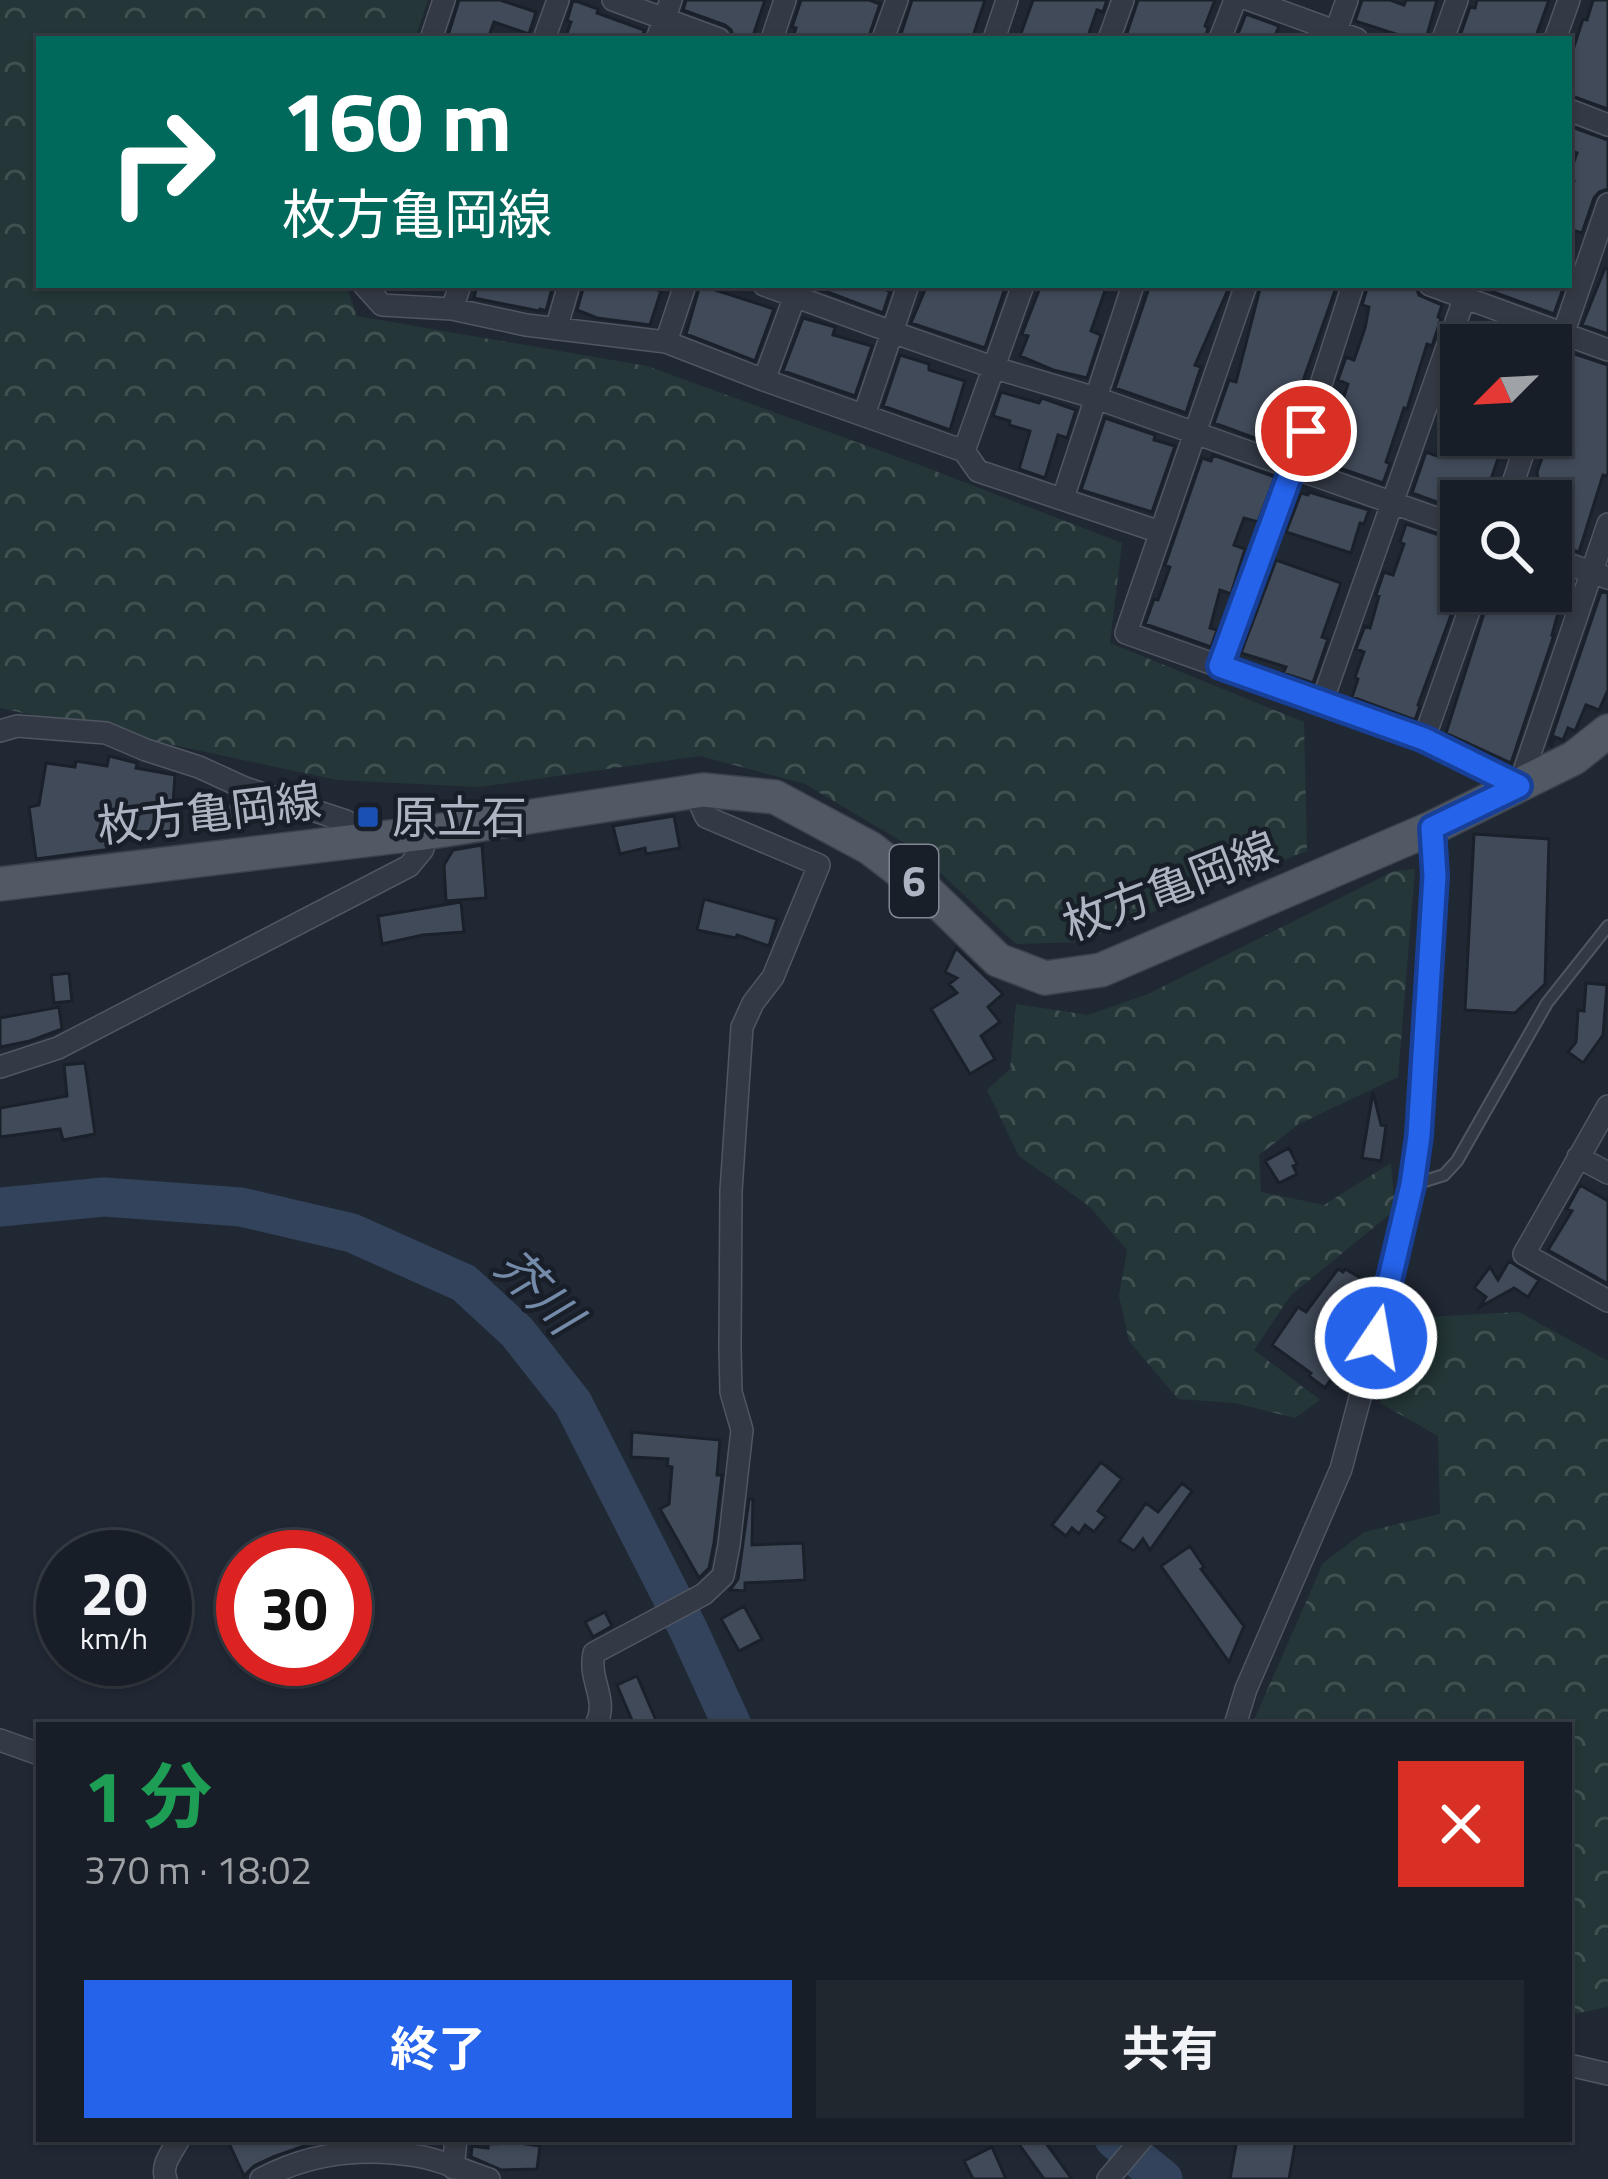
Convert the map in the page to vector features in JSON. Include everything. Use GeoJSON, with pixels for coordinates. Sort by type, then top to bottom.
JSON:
{"type":"FeatureCollection","features":[{"type":"Feature","properties":{"kind":"main road","name":"枚方亀岡線"},"geometry":{"type":"LineString","coordinates":[[0,884],[424,833],[703,790],[775,797],[870,848],[930,894],[998,960],[1045,978],[1101,970],[1432,828],[1574,758],[1608,731]]}},
{"type":"Feature","properties":{"kind":"street"},"geometry":{"type":"LineString","coordinates":[[432,36],[444,0]]}},
{"type":"Feature","properties":{"kind":"street"},"geometry":{"type":"LineString","coordinates":[[545,36],[558,0]]}},
{"type":"Feature","properties":{"kind":"street"},"geometry":{"type":"LineString","coordinates":[[613,0],[711,36]]}},
{"type":"Feature","properties":{"kind":"street"},"geometry":{"type":"LineString","coordinates":[[773,36],[785,0]]}},
{"type":"Feature","properties":{"kind":"street"},"geometry":{"type":"LineString","coordinates":[[884,36],[896,0]]}},
{"type":"Feature","properties":{"kind":"street"},"geometry":{"type":"LineString","coordinates":[[995,36],[1007,0]]}},
{"type":"Feature","properties":{"kind":"street"},"geometry":{"type":"LineString","coordinates":[[1109,36],[1123,0]]}},
{"type":"Feature","properties":{"kind":"street"},"geometry":{"type":"LineString","coordinates":[[1221,36],[1235,0]]}},
{"type":"Feature","properties":{"kind":"street"},"geometry":{"type":"LineString","coordinates":[[1250,0],[1342,36],[1347,0]]}},
{"type":"Feature","properties":{"kind":"street"},"geometry":{"type":"LineString","coordinates":[[1444,36],[1457,0]]}},
{"type":"Feature","properties":{"kind":"street"},"geometry":{"type":"LineString","coordinates":[[1556,36],[1569,0]]}},
{"type":"Feature","properties":{"kind":"street"},"geometry":{"type":"LineString","coordinates":[[1572,111],[1608,124]]}},
{"type":"Feature","properties":{"kind":"street"},"geometry":{"type":"LineString","coordinates":[[1566,324],[1608,204]]}},
{"type":"Feature","properties":{"kind":"street"},"geometry":{"type":"LineString","coordinates":[[367,288],[382,305],[452,309],[556,329],[666,342],[964,451],[978,471],[1160,532]]}},
{"type":"Feature","properties":{"kind":"street"},"geometry":{"type":"LineString","coordinates":[[452,309],[459,288]]}},
{"type":"Feature","properties":{"kind":"street"},"geometry":{"type":"LineString","coordinates":[[556,329],[568,288]]}},
{"type":"Feature","properties":{"kind":"street"},"geometry":{"type":"LineString","coordinates":[[666,342],[684,288]]}},
{"type":"Feature","properties":{"kind":"street"},"geometry":{"type":"LineString","coordinates":[[864,415],[907,288]]}},
{"type":"Feature","properties":{"kind":"street"},"geometry":{"type":"LineString","coordinates":[[964,451],[1021,288]]}},
{"type":"Feature","properties":{"kind":"street"},"geometry":{"type":"LineString","coordinates":[[1063,498],[1132,288]]}},
{"type":"Feature","properties":{"kind":"street"},"geometry":{"type":"LineString","coordinates":[[1245,288],[1126,633],[1424,739],[1519,786],[1599,576],[1608,524]]}},
{"type":"Feature","properties":{"kind":"street"},"geometry":{"type":"LineString","coordinates":[[1220,666],[1294,468],[1353,288]]}},
{"type":"Feature","properties":{"kind":"street"},"geometry":{"type":"LineString","coordinates":[[764,380],[797,290],[892,332],[1440,519]]}},
{"type":"Feature","properties":{"kind":"street"},"geometry":{"type":"LineString","coordinates":[[1322,702],[1467,291],[1544,324]]}},
{"type":"Feature","properties":{"kind":"street"},"geometry":{"type":"LineString","coordinates":[[1572,336],[1608,350]]}},
{"type":"Feature","properties":{"kind":"street"},"geometry":{"type":"LineString","coordinates":[[1424,739],[1469,612]]}},
{"type":"Feature","properties":{"kind":"street"},"geometry":{"type":"LineString","coordinates":[[0,731],[17,726],[106,733],[245,788],[346,820],[359,840]]}},
{"type":"Feature","properties":{"kind":"street"},"geometry":{"type":"LineString","coordinates":[[598,1722],[601,1715],[591,1666],[594,1653],[704,1594],[723,1576],[742,1430],[731,1392],[730,1347],[731,1191],[742,1027],[772,977],[819,865],[706,818],[701,806],[703,790]]}},
{"type":"Feature","properties":{"kind":"street"},"geometry":{"type":"LineString","coordinates":[[1236,1722],[1341,1469],[1412,1185],[1435,876],[1432,828]]}},
{"type":"Feature","properties":{"kind":"street"},"geometry":{"type":"LineString","coordinates":[[0,1067],[58,1048],[409,866],[423,849],[424,833]]}},
{"type":"Feature","properties":{"kind":"street"},"geometry":{"type":"LineString","coordinates":[[1608,1106],[1524,1254],[1608,1301]]}},
{"type":"Feature","properties":{"kind":"street"},"geometry":{"type":"LineString","coordinates":[[1578,1157],[1608,1174]]}},
{"type":"Feature","properties":{"kind":"street"},"geometry":{"type":"LineString","coordinates":[[0,1740],[36,1753]]}},
{"type":"Feature","properties":{"kind":"street"},"geometry":{"type":"LineString","coordinates":[[1572,2066],[1608,2074]]}},
{"type":"Feature","properties":{"kind":"street"},"geometry":{"type":"LineString","coordinates":[[166,2179],[166,2162],[177,2142]]}},
{"type":"Feature","properties":{"kind":"street"},"geometry":{"type":"LineString","coordinates":[[453,2168],[456,2142]]}},
{"type":"Feature","properties":{"kind":"street"},"geometry":{"type":"LineString","coordinates":[[1108,2179],[1139,2142]]}},
{"type":"Feature","properties":{"kind":"street"},"geometry":{"type":"LineString","coordinates":[[261,2179],[305,2159],[346,2152],[420,2156],[489,2179]]}},
{"type":"Feature","properties":{"kind":"lane"},"geometry":{"type":"LineString","coordinates":[[1412,1185],[1444,1175],[1456,1161],[1547,1003],[1608,926]]}},
{"type":"Feature","properties":{"kind":"green space"},"geometry":{"type":"Polygon","coordinates":[[[0,0],[428,0],[416,36],[36,36],[36,288],[347,288],[357,316],[647,366],[1122,543],[1110,643],[1304,722],[1307,851],[1081,942],[1016,944],[916,850],[805,784],[700,756],[479,787],[337,780],[0,708],[0,0]]]}},
{"type":"Feature","properties":{"kind":"green space"},"geometry":{"type":"Polygon","coordinates":[[[1415,869],[1398,1077],[1299,1124],[1259,1155],[1261,1192],[1324,1205],[1391,1163],[1395,1210],[1291,1295],[1254,1350],[1320,1400],[1295,1418],[1235,1403],[1178,1399],[1129,1341],[1119,1296],[1127,1250],[1089,1206],[1019,1156],[987,1090],[1010,1069],[1016,1004],[1088,1015],[1148,994],[1394,871],[1415,869]]]}},
{"type":"Feature","properties":{"kind":"green space"},"geometry":{"type":"Polygon","coordinates":[[[1519,1312],[1608,1361],[1608,2007],[1572,2014],[1572,1722],[1253,1722],[1323,1563],[1364,1532],[1440,1514],[1438,1436],[1380,1403],[1409,1318],[1519,1312]]]}},
{"type":"Feature","properties":{"kind":"building"},"geometry":{"type":"Polygon","coordinates":[[[459,0],[500,0],[536,12],[529,34],[494,22],[489,36],[448,36],[459,0]]]}},
{"type":"Feature","properties":{"kind":"building"},"geometry":{"type":"Polygon","coordinates":[[[573,0],[644,30],[643,36],[566,36],[571,22],[567,21],[573,0]]]}},
{"type":"Feature","properties":{"kind":"building"},"geometry":{"type":"Polygon","coordinates":[[[686,0],[765,0],[753,36],[733,36],[725,25],[683,10],[686,0]]]}},
{"type":"Feature","properties":{"kind":"building"},"geometry":{"type":"Polygon","coordinates":[[[801,0],[880,4],[869,36],[793,36],[796,28],[792,27],[801,0]]]}},
{"type":"Feature","properties":{"kind":"building"},"geometry":{"type":"Polygon","coordinates":[[[912,0],[985,0],[973,36],[901,34],[912,0]]]}},
{"type":"Feature","properties":{"kind":"building"},"geometry":{"type":"Polygon","coordinates":[[[1033,0],[1107,0],[1103,12],[1097,10],[1088,36],[1020,36],[1033,0]]]}},
{"type":"Feature","properties":{"kind":"building"},"geometry":{"type":"Polygon","coordinates":[[[1138,0],[1215,0],[1206,36],[1126,36],[1138,0]]]}},
{"type":"Feature","properties":{"kind":"building"},"geometry":{"type":"Polygon","coordinates":[[[1362,0],[1404,5],[1406,0],[1437,0],[1427,36],[1399,36],[1355,21],[1362,0]]]}},
{"type":"Feature","properties":{"kind":"building"},"geometry":{"type":"Polygon","coordinates":[[[1477,0],[1549,0],[1536,36],[1460,36],[1470,7],[1475,8],[1477,0]]]}},
{"type":"Feature","properties":{"kind":"building"},"geometry":{"type":"Polygon","coordinates":[[[1593,0],[1608,0],[1608,109],[1572,96],[1572,53],[1583,19],[1587,20],[1593,0]]]}},
{"type":"Feature","properties":{"kind":"building"},"geometry":{"type":"Polygon","coordinates":[[[1246,14],[1279,26],[1275,36],[1237,36],[1246,14]]]}},
{"type":"Feature","properties":{"kind":"building"},"geometry":{"type":"Polygon","coordinates":[[[1572,127],[1608,140],[1608,189],[1594,198],[1582,233],[1572,230],[1572,167],[1577,153],[1572,151],[1572,127]]]}},
{"type":"Feature","properties":{"kind":"building"},"geometry":{"type":"Polygon","coordinates":[[[1608,269],[1608,334],[1582,325],[1608,269]]]}},
{"type":"Feature","properties":{"kind":"building"},"geometry":{"type":"Polygon","coordinates":[[[476,288],[552,288],[546,311],[474,298],[476,288]]]}},
{"type":"Feature","properties":{"kind":"building"},"geometry":{"type":"Polygon","coordinates":[[[583,288],[661,291],[650,325],[597,318],[577,310],[583,288]]]}},
{"type":"Feature","properties":{"kind":"building"},"geometry":{"type":"Polygon","coordinates":[[[699,288],[774,309],[755,361],[686,334],[699,288]]]}},
{"type":"Feature","properties":{"kind":"building"},"geometry":{"type":"Polygon","coordinates":[[[817,288],[886,288],[890,291],[883,313],[817,288]]]}},
{"type":"Feature","properties":{"kind":"building"},"geometry":{"type":"Polygon","coordinates":[[[926,288],[1005,288],[985,348],[911,323],[926,288]]]}},
{"type":"Feature","properties":{"kind":"building"},"geometry":{"type":"Polygon","coordinates":[[[1040,288],[1106,288],[1091,331],[1101,335],[1087,378],[1020,356],[1028,336],[1022,334],[1040,288]]]}},
{"type":"Feature","properties":{"kind":"building"},"geometry":{"type":"Polygon","coordinates":[[[1149,288],[1229,288],[1195,365],[1201,367],[1186,413],[1115,388],[1149,288]]]}},
{"type":"Feature","properties":{"kind":"building"},"geometry":{"type":"Polygon","coordinates":[[[1260,288],[1336,288],[1298,395],[1291,393],[1279,447],[1214,423],[1229,380],[1236,382],[1260,288]]]}},
{"type":"Feature","properties":{"kind":"building"},"geometry":{"type":"Polygon","coordinates":[[[1367,288],[1416,288],[1419,295],[1442,305],[1432,346],[1427,344],[1386,462],[1390,464],[1383,483],[1313,459],[1328,412],[1338,415],[1348,384],[1338,380],[1346,357],[1354,360],[1365,328],[1369,307],[1362,305],[1367,288]]]}},
{"type":"Feature","properties":{"kind":"building"},"geometry":{"type":"Polygon","coordinates":[[[1494,288],[1563,288],[1554,314],[1493,292],[1494,288]]]}},
{"type":"Feature","properties":{"kind":"building"},"geometry":{"type":"Polygon","coordinates":[[[803,318],[835,327],[833,335],[872,346],[855,396],[783,371],[803,318]]]}},
{"type":"Feature","properties":{"kind":"building"},"geometry":{"type":"Polygon","coordinates":[[[1572,353],[1608,365],[1608,476],[1603,475],[1579,552],[1572,550],[1572,480],[1538,480],[1543,456],[1572,456],[1572,353]]]}},
{"type":"Feature","properties":{"kind":"building"},"geometry":{"type":"Polygon","coordinates":[[[900,355],[965,381],[950,430],[883,406],[900,355]]]}},
{"type":"Feature","properties":{"kind":"building"},"geometry":{"type":"Polygon","coordinates":[[[1001,392],[1039,403],[1042,398],[1076,410],[1067,438],[1058,435],[1045,478],[1019,469],[1030,431],[993,416],[1001,392]]]}},
{"type":"Feature","properties":{"kind":"building"},"geometry":{"type":"Polygon","coordinates":[[[1105,418],[1175,446],[1152,512],[1081,490],[1105,418]]]}},
{"type":"Feature","properties":{"kind":"building"},"geometry":{"type":"Polygon","coordinates":[[[1440,444],[1440,456],[1499,456],[1491,480],[1440,480],[1440,503],[1412,493],[1426,452],[1437,456],[1440,444]]]}},
{"type":"Feature","properties":{"kind":"building"},"geometry":{"type":"Polygon","coordinates":[[[1213,455],[1275,477],[1258,522],[1244,518],[1234,545],[1245,549],[1231,594],[1220,590],[1210,628],[1217,630],[1211,647],[1145,624],[1170,567],[1165,565],[1202,458],[1211,461],[1213,455]]]}},
{"type":"Feature","properties":{"kind":"building"},"geometry":{"type":"Polygon","coordinates":[[[1301,493],[1369,510],[1351,553],[1286,532],[1301,493]]]}},
{"type":"Feature","properties":{"kind":"building"},"geometry":{"type":"Polygon","coordinates":[[[1406,524],[1440,535],[1440,612],[1452,612],[1415,720],[1352,697],[1364,652],[1356,649],[1365,626],[1370,628],[1384,572],[1393,575],[1404,544],[1400,542],[1406,524]]]}},
{"type":"Feature","properties":{"kind":"building"},"geometry":{"type":"Polygon","coordinates":[[[1276,560],[1341,583],[1322,637],[1328,639],[1313,683],[1283,673],[1286,667],[1241,653],[1276,560]]]}},
{"type":"Feature","properties":{"kind":"building"},"geometry":{"type":"Polygon","coordinates":[[[1601,592],[1608,593],[1608,690],[1599,710],[1586,705],[1575,731],[1568,728],[1563,740],[1555,737],[1551,746],[1549,745],[1601,592]]]}},
{"type":"Feature","properties":{"kind":"building"},"geometry":{"type":"Polygon","coordinates":[[[1484,612],[1558,612],[1511,763],[1446,733],[1484,612]]]}},
{"type":"Feature","properties":{"kind":"building"},"geometry":{"type":"Polygon","coordinates":[[[109,756],[137,763],[136,768],[175,775],[171,832],[117,831],[119,848],[36,859],[29,807],[39,805],[46,763],[107,766],[109,756]]]}},
{"type":"Feature","properties":{"kind":"building"},"geometry":{"type":"Polygon","coordinates":[[[228,802],[256,807],[255,820],[227,819],[228,802]]]}},
{"type":"Feature","properties":{"kind":"building"},"geometry":{"type":"Polygon","coordinates":[[[674,816],[680,848],[620,854],[613,826],[674,816]]]}},
{"type":"Feature","properties":{"kind":"building"},"geometry":{"type":"Polygon","coordinates":[[[1474,834],[1549,839],[1545,984],[1515,1013],[1465,1010],[1474,834]]]}},
{"type":"Feature","properties":{"kind":"building"},"geometry":{"type":"Polygon","coordinates":[[[482,845],[486,898],[446,901],[444,865],[453,850],[482,845]]]}},
{"type":"Feature","properties":{"kind":"building"},"geometry":{"type":"Polygon","coordinates":[[[704,899],[777,919],[769,946],[737,935],[697,930],[704,899]]]}},
{"type":"Feature","properties":{"kind":"building"},"geometry":{"type":"Polygon","coordinates":[[[461,902],[464,932],[382,944],[378,916],[461,902]]]}},
{"type":"Feature","properties":{"kind":"building"},"geometry":{"type":"Polygon","coordinates":[[[956,948],[1003,994],[988,1007],[1000,1022],[981,1036],[995,1059],[970,1074],[931,1009],[957,993],[949,984],[957,978],[945,972],[956,948]]]}},
{"type":"Feature","properties":{"kind":"building"},"geometry":{"type":"Polygon","coordinates":[[[69,973],[72,1001],[54,1003],[51,975],[69,973]]]}},
{"type":"Feature","properties":{"kind":"building"},"geometry":{"type":"Polygon","coordinates":[[[1586,983],[1607,985],[1603,1035],[1583,1063],[1568,1052],[1576,1042],[1586,983]]]}},
{"type":"Feature","properties":{"kind":"building"},"geometry":{"type":"Polygon","coordinates":[[[59,1007],[62,1029],[0,1047],[0,1018],[59,1007]]]}},
{"type":"Feature","properties":{"kind":"building"},"geometry":{"type":"Polygon","coordinates":[[[85,1063],[95,1134],[63,1140],[60,1129],[0,1137],[0,1108],[67,1096],[64,1065],[85,1063]]]}},
{"type":"Feature","properties":{"kind":"building"},"geometry":{"type":"Polygon","coordinates":[[[1373,1092],[1381,1125],[1386,1126],[1381,1161],[1362,1158],[1373,1092]]]}},
{"type":"Feature","properties":{"kind":"building"},"geometry":{"type":"Polygon","coordinates":[[[1289,1148],[1297,1174],[1279,1183],[1265,1161],[1289,1148]]]}},
{"type":"Feature","properties":{"kind":"building"},"geometry":{"type":"Polygon","coordinates":[[[1580,1185],[1608,1201],[1608,1284],[1548,1250],[1572,1211],[1567,1209],[1580,1185]]]}},
{"type":"Feature","properties":{"kind":"building"},"geometry":{"type":"Polygon","coordinates":[[[1509,1261],[1539,1280],[1528,1297],[1514,1288],[1480,1307],[1486,1297],[1474,1288],[1490,1267],[1498,1280],[1509,1261]]]}},
{"type":"Feature","properties":{"kind":"building"},"geometry":{"type":"Polygon","coordinates":[[[1338,1269],[1366,1281],[1360,1292],[1370,1299],[1335,1356],[1344,1362],[1325,1388],[1272,1345],[1298,1307],[1306,1312],[1338,1269]]]}},
{"type":"Feature","properties":{"kind":"building"},"geometry":{"type":"Polygon","coordinates":[[[632,1432],[720,1440],[717,1475],[722,1475],[714,1543],[709,1568],[699,1578],[660,1509],[669,1504],[672,1467],[667,1466],[668,1459],[631,1457],[632,1432]]]}},
{"type":"Feature","properties":{"kind":"building"},"geometry":{"type":"Polygon","coordinates":[[[1101,1462],[1122,1479],[1098,1511],[1106,1517],[1094,1532],[1085,1525],[1079,1534],[1072,1528],[1066,1536],[1052,1525],[1101,1462]]]}},
{"type":"Feature","properties":{"kind":"building"},"geometry":{"type":"Polygon","coordinates":[[[1182,1483],[1192,1491],[1150,1550],[1143,1539],[1134,1551],[1119,1541],[1146,1503],[1158,1512],[1182,1483]]]}},
{"type":"Feature","properties":{"kind":"building"},"geometry":{"type":"Polygon","coordinates":[[[749,1499],[753,1499],[752,1545],[803,1543],[805,1580],[745,1583],[745,1591],[730,1590],[738,1579],[749,1499]]]}},
{"type":"Feature","properties":{"kind":"building"},"geometry":{"type":"Polygon","coordinates":[[[1190,1546],[1201,1569],[1244,1626],[1229,1662],[1161,1566],[1190,1546]]]}},
{"type":"Feature","properties":{"kind":"building"},"geometry":{"type":"Polygon","coordinates":[[[744,1606],[762,1639],[739,1651],[721,1619],[744,1606]]]}},
{"type":"Feature","properties":{"kind":"building"},"geometry":{"type":"Polygon","coordinates":[[[605,1612],[612,1626],[593,1637],[585,1622],[605,1612]]]}},
{"type":"Feature","properties":{"kind":"building"},"geometry":{"type":"Polygon","coordinates":[[[637,1676],[657,1722],[633,1722],[617,1685],[637,1676]]]}},
{"type":"Feature","properties":{"kind":"building"},"geometry":{"type":"Polygon","coordinates":[[[228,2142],[316,2142],[254,2166],[244,2176],[228,2142]]]}},
{"type":"Feature","properties":{"kind":"building"},"geometry":{"type":"Polygon","coordinates":[[[1017,2142],[1045,2142],[1072,2179],[1044,2179],[1017,2142]]]}},
{"type":"Feature","properties":{"kind":"building"},"geometry":{"type":"Polygon","coordinates":[[[1236,2142],[1295,2142],[1289,2179],[1230,2179],[1236,2142]]]}},
{"type":"Feature","properties":{"kind":"building"},"geometry":{"type":"Polygon","coordinates":[[[472,2146],[540,2146],[537,2169],[501,2170],[471,2157],[472,2146]]]}},
{"type":"Feature","properties":{"kind":"building"},"geometry":{"type":"Polygon","coordinates":[[[992,2147],[1006,2179],[973,2179],[964,2161],[992,2147]]]}},
{"type":"Feature","properties":{"kind":"waterway","name":"芥川"},"geometry":{"type":"LineString","coordinates":[[0,1207],[104,1197],[241,1207],[352,1233],[464,1283],[517,1332],[573,1403],[731,1722]]}},
{"type":"Feature","properties":{"kind":"waterway","name":"芥川"},"geometry":{"type":"LineString","coordinates":[[1118,2142],[1163,2179]]}},
{"type":"Feature","properties":{"kind":"place","name":"原立石"},"geometry":{"type":"Point","coordinates":[368,817]}},
{"type":"Feature","properties":{"kind":"route"},"geometry":{"type":"LineString","coordinates":[[1306,431],[1220,666],[1424,739],[1519,786],[1432,828],[1435,876],[1419,1136],[1376,1338]]}}]}
